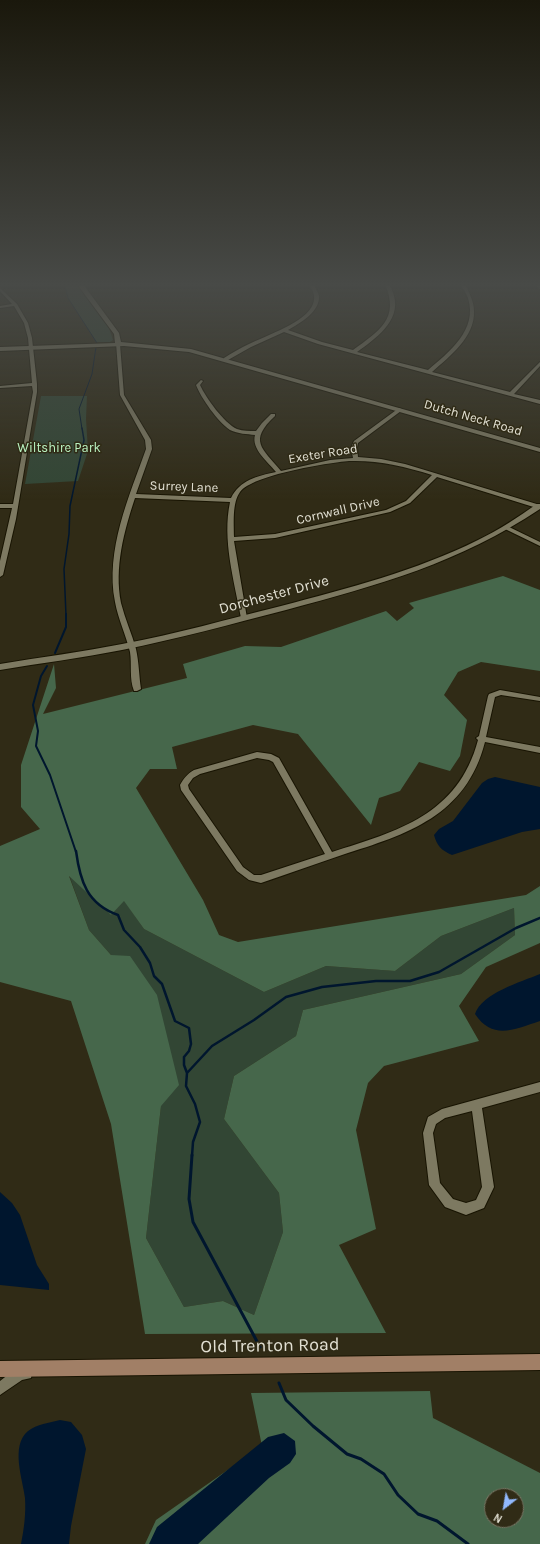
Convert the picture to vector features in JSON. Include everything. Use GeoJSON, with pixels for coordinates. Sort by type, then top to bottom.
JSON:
{"type":"FeatureCollection","features":[{"type":"Feature","properties":{"kind":"main road","name":"Old Trenton Road"},"geometry":{"type":"LineString","coordinates":[[0,1369],[540,1362]]}},
{"type":"Feature","properties":{"kind":"street"},"geometry":{"type":"LineString","coordinates":[[0,575],[8,546],[33,405],[35,384],[31,356]]}},
{"type":"Feature","properties":{"kind":"street"},"geometry":{"type":"LineString","coordinates":[[119,356],[124,400],[146,436],[149,445],[147,460],[126,513],[119,542],[116,587],[120,612],[131,645],[137,689]]}},
{"type":"Feature","properties":{"kind":"street","name":"Dutch Neck Road"},"geometry":{"type":"LineString","coordinates":[[214,356],[540,450]]}},
{"type":"Feature","properties":{"kind":"street"},"geometry":{"type":"LineString","coordinates":[[226,359],[232,356]]}},
{"type":"Feature","properties":{"kind":"street"},"geometry":{"type":"LineString","coordinates":[[369,356],[540,402]]}},
{"type":"Feature","properties":{"kind":"street"},"geometry":{"type":"LineString","coordinates":[[429,372],[447,356]]}},
{"type":"Feature","properties":{"kind":"street"},"geometry":{"type":"LineString","coordinates":[[511,394],[540,362]]}},
{"type":"Feature","properties":{"kind":"street"},"geometry":{"type":"LineString","coordinates":[[201,381],[198,385],[202,393],[228,425],[240,432],[256,433]]}},
{"type":"Feature","properties":{"kind":"street"},"geometry":{"type":"LineString","coordinates":[[0,387],[35,384]]}},
{"type":"Feature","properties":{"kind":"street"},"geometry":{"type":"LineString","coordinates":[[356,458],[354,448],[356,442],[399,410]]}},
{"type":"Feature","properties":{"kind":"street"},"geometry":{"type":"LineString","coordinates":[[256,433],[273,415]]}},
{"type":"Feature","properties":{"kind":"street"},"geometry":{"type":"LineString","coordinates":[[256,433],[258,445],[280,473]]}},
{"type":"Feature","properties":{"kind":"street","name":"Exeter Road"},"geometry":{"type":"LineString","coordinates":[[234,500],[238,492],[246,484],[264,476],[356,458],[390,461],[539,507]]}},
{"type":"Feature","properties":{"kind":"street","name":"Cornwall Drive"},"geometry":{"type":"LineString","coordinates":[[232,539],[275,536],[388,511],[408,502],[436,475]]}},
{"type":"Feature","properties":{"kind":"street","name":"Surrey Lane"},"geometry":{"type":"LineString","coordinates":[[133,496],[234,500]]}},
{"type":"Feature","properties":{"kind":"street"},"geometry":{"type":"LineString","coordinates":[[234,500],[232,539],[244,618]]}},
{"type":"Feature","properties":{"kind":"street"},"geometry":{"type":"LineString","coordinates":[[0,506],[15,506]]}},
{"type":"Feature","properties":{"kind":"street","name":"Dorchester Drive"},"geometry":{"type":"LineString","coordinates":[[0,667],[131,645],[244,618],[366,586],[406,573],[460,552],[508,528],[539,507]]}},
{"type":"Feature","properties":{"kind":"street"},"geometry":{"type":"LineString","coordinates":[[508,528],[540,544]]}},
{"type":"Feature","properties":{"kind":"street"},"geometry":{"type":"LineString","coordinates":[[330,856],[276,760],[271,757],[258,755],[197,772],[186,781],[184,790],[240,869],[252,878],[261,879],[330,856],[404,831],[433,815],[452,799],[468,775],[478,751],[480,738],[492,696],[500,692],[540,699]]}},
{"type":"Feature","properties":{"kind":"street"},"geometry":{"type":"LineString","coordinates":[[480,738],[540,750]]}},
{"type":"Feature","properties":{"kind":"street"},"geometry":{"type":"LineString","coordinates":[[476,1104],[488,1188],[480,1204],[466,1209],[449,1203],[434,1185],[428,1133],[432,1121],[442,1114],[476,1104],[540,1087]]}},
{"type":"Feature","properties":{"kind":"street"},"geometry":{"type":"LineString","coordinates":[[0,1389],[19,1375],[40,1369]]}},
{"type":"Feature","properties":{"kind":"green space","name":"Wiltshire Park"},"geometry":{"type":"Polygon","coordinates":[[[41,396],[87,396],[86,419],[88,451],[78,481],[25,484],[41,396]]]}},
{"type":"Feature","properties":{"kind":"green space"},"geometry":{"type":"Polygon","coordinates":[[[503,576],[540,590],[540,671],[481,662],[458,672],[444,695],[467,720],[460,756],[450,771],[419,762],[400,791],[379,798],[371,825],[298,734],[253,725],[172,747],[177,769],[150,769],[136,788],[203,900],[219,935],[238,942],[526,895],[540,886],[540,943],[486,967],[459,1006],[479,1041],[384,1066],[368,1083],[356,1130],[376,1229],[339,1245],[386,1333],[145,1334],[111,1124],[71,1001],[0,982],[0,846],[40,829],[21,807],[21,765],[54,664],[56,688],[43,714],[187,678],[183,664],[245,646],[281,647],[386,611],[397,621],[414,608],[409,603],[503,576]],[[69,876],[89,930],[111,955],[130,956],[157,995],[179,1085],[161,1106],[146,1238],[184,1307],[223,1301],[254,1315],[283,1232],[279,1193],[224,1119],[234,1076],[296,1036],[303,1010],[461,974],[515,935],[514,908],[441,936],[395,971],[326,966],[264,992],[144,929],[124,901],[111,915],[69,876]]]}},
{"type":"Feature","properties":{"kind":"green space"},"geometry":{"type":"Polygon","coordinates":[[[69,875],[111,915],[124,900],[144,929],[264,992],[326,966],[395,971],[441,936],[514,908],[515,935],[461,974],[303,1010],[296,1036],[234,1076],[224,1119],[279,1193],[283,1232],[254,1315],[223,1301],[184,1307],[146,1238],[161,1106],[111,955],[89,930],[69,875]]]}},
{"type":"Feature","properties":{"kind":"green space"},"geometry":{"type":"Polygon","coordinates":[[[430,1391],[433,1418],[540,1473],[540,1544],[145,1544],[156,1520],[262,1446],[251,1393],[430,1391]]]}},
{"type":"Feature","properties":{"kind":"water"},"geometry":{"type":"Polygon","coordinates":[[[495,777],[540,787],[540,829],[522,832],[452,855],[445,851],[438,845],[434,835],[439,829],[453,821],[482,783],[495,777]]]}},
{"type":"Feature","properties":{"kind":"water"},"geometry":{"type":"Polygon","coordinates":[[[540,974],[540,1021],[505,1031],[489,1028],[475,1014],[485,1000],[494,994],[540,974]]]}},
{"type":"Feature","properties":{"kind":"water"},"geometry":{"type":"Polygon","coordinates":[[[0,1192],[12,1203],[20,1215],[37,1265],[49,1284],[49,1290],[0,1285],[0,1192]]]}},
{"type":"Feature","properties":{"kind":"water"},"geometry":{"type":"Polygon","coordinates":[[[60,1420],[71,1422],[82,1435],[86,1449],[71,1526],[69,1544],[21,1544],[25,1498],[19,1463],[20,1445],[23,1437],[28,1431],[43,1424],[60,1420]]]}},
{"type":"Feature","properties":{"kind":"water"},"geometry":{"type":"Polygon","coordinates":[[[284,1433],[295,1441],[296,1454],[290,1463],[269,1478],[198,1544],[149,1544],[157,1527],[268,1437],[284,1433]]]}},
{"type":"Feature","properties":{"kind":"waterway"},"geometry":{"type":"LineString","coordinates":[[82,429],[79,409],[92,374],[95,356]]}},
{"type":"Feature","properties":{"kind":"waterway"},"geometry":{"type":"LineString","coordinates":[[66,615],[64,569],[69,534],[70,506],[84,440],[82,428]]}},
{"type":"Feature","properties":{"kind":"waterway"},"geometry":{"type":"LineString","coordinates":[[55,653],[66,627],[66,615]]}},
{"type":"Feature","properties":{"kind":"waterway"},"geometry":{"type":"LineString","coordinates":[[47,666],[41,676],[33,705],[38,731],[36,746],[50,775],[76,852]]}},
{"type":"Feature","properties":{"kind":"waterway"},"geometry":{"type":"LineString","coordinates":[[76,851],[83,882],[92,898],[99,905],[118,915],[124,930],[140,947],[150,963],[154,976],[162,984],[175,1021],[189,1028],[191,1044],[189,1051],[184,1057],[184,1065],[187,1073]]}},
{"type":"Feature","properties":{"kind":"waterway"},"geometry":{"type":"LineString","coordinates":[[187,1073],[212,1046],[254,1020],[286,997],[322,987],[376,981],[410,981],[439,972],[516,928],[540,918]]}},
{"type":"Feature","properties":{"kind":"waterway"},"geometry":{"type":"LineString","coordinates":[[187,1073],[186,1086],[195,1104],[200,1122],[193,1142],[192,1156]]}},
{"type":"Feature","properties":{"kind":"waterway"},"geometry":{"type":"LineString","coordinates":[[192,1155],[189,1199],[193,1222],[260,1347]]}},
{"type":"Feature","properties":{"kind":"waterway"},"geometry":{"type":"LineString","coordinates":[[279,1383],[286,1400],[313,1426],[347,1454],[361,1459],[384,1474],[398,1495],[418,1514],[437,1521],[468,1544]]}}]}
